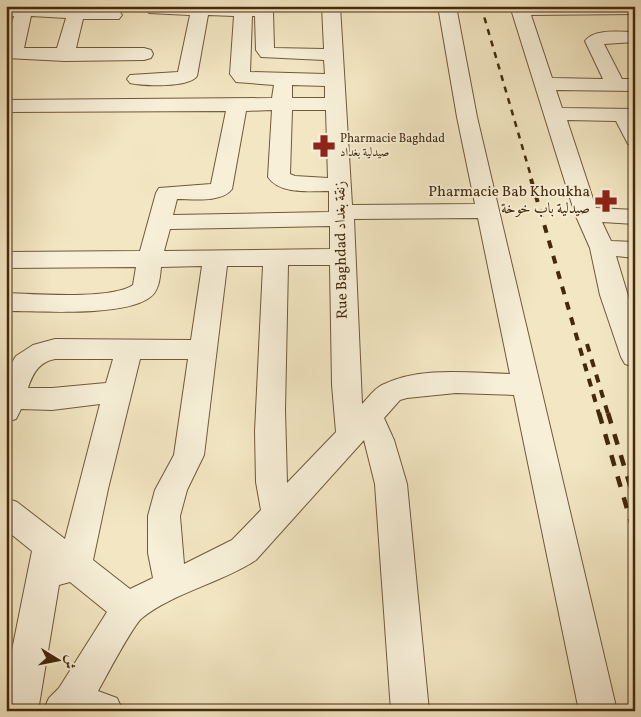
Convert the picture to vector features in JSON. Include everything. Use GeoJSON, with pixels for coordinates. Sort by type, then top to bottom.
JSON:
{"type":"FeatureCollection","features":[{"type":"Feature","properties":{"kind":"street","name":"Rue Baghdad زنقة بغداد"},"geometry":{"type":"LineString","coordinates":[[331,6],[342,216],[341,257],[346,385],[360,425],[379,440],[391,484],[410,711]]}},
{"type":"Feature","properties":{"kind":"street"},"geometry":{"type":"LineString","coordinates":[[447,6],[466,116],[489,211],[525,385],[598,711]]}},
{"type":"Feature","properties":{"kind":"street"},"geometry":{"type":"LineString","coordinates":[[635,26],[631,9],[519,8],[587,214],[624,295],[635,356]]}},
{"type":"Feature","properties":{"kind":"street"},"geometry":{"type":"LineString","coordinates":[[112,17],[62,12],[15,11],[13,54],[66,47],[151,27],[200,10],[257,10],[264,12],[265,50],[268,53],[334,55]]}},
{"type":"Feature","properties":{"kind":"street"},"geometry":{"type":"LineString","coordinates":[[137,79],[182,78],[187,76],[200,10]]}},
{"type":"Feature","properties":{"kind":"street"},"geometry":{"type":"LineString","coordinates":[[243,10],[240,74],[249,80],[335,80]]}},
{"type":"Feature","properties":{"kind":"street"},"geometry":{"type":"LineString","coordinates":[[66,47],[76,14]]}},
{"type":"Feature","properties":{"kind":"street"},"geometry":{"type":"LineString","coordinates":[[130,106],[151,27]]}},
{"type":"Feature","properties":{"kind":"street"},"geometry":{"type":"LineString","coordinates":[[629,87],[604,65],[594,41],[604,38],[635,38]]}},
{"type":"Feature","properties":{"kind":"street"},"geometry":{"type":"LineString","coordinates":[[283,80],[284,105],[278,163],[279,177],[290,183],[340,185]]}},
{"type":"Feature","properties":{"kind":"street"},"geometry":{"type":"LineString","coordinates":[[544,84],[629,87]]}},
{"type":"Feature","properties":{"kind":"street"},"geometry":{"type":"LineString","coordinates":[[6,106],[336,104]]}},
{"type":"Feature","properties":{"kind":"street"},"geometry":{"type":"LineString","coordinates":[[6,302],[105,300],[134,296],[144,288],[167,193],[221,189],[238,105]]}},
{"type":"Feature","properties":{"kind":"street"},"geometry":{"type":"LineString","coordinates":[[553,114],[629,115],[635,140]]}},
{"type":"Feature","properties":{"kind":"street"},"geometry":{"type":"LineString","coordinates":[[161,222],[489,211]]}},
{"type":"Feature","properties":{"kind":"street"},"geometry":{"type":"LineString","coordinates":[[587,214],[635,217]]}},
{"type":"Feature","properties":{"kind":"street"},"geometry":{"type":"LineString","coordinates":[[602,248],[635,250]]}},
{"type":"Feature","properties":{"kind":"street"},"geometry":{"type":"LineString","coordinates":[[6,260],[216,260],[341,257]]}},
{"type":"Feature","properties":{"kind":"street"},"geometry":{"type":"LineString","coordinates":[[276,258],[270,410],[283,495]]}},
{"type":"Feature","properties":{"kind":"street"},"geometry":{"type":"LineString","coordinates":[[172,585],[165,553],[164,516],[171,490],[188,455],[216,260]]}},
{"type":"Feature","properties":{"kind":"street"},"geometry":{"type":"LineString","coordinates":[[119,392],[52,398],[9,405],[23,365],[36,352],[55,349],[203,350]]}},
{"type":"Feature","properties":{"kind":"street"},"geometry":{"type":"LineString","coordinates":[[22,709],[56,563],[92,489],[129,350]]}},
{"type":"Feature","properties":{"kind":"street"},"geometry":{"type":"LineString","coordinates":[[346,385],[398,389],[431,384],[525,385]]}},
{"type":"Feature","properties":{"kind":"street"},"geometry":{"type":"LineString","coordinates":[[79,707],[128,608],[244,550],[283,495],[360,425],[390,393],[398,389]]}},
{"type":"Feature","properties":{"kind":"street"},"geometry":{"type":"LineString","coordinates":[[6,511],[56,563],[128,608]]}},
{"type":"Feature","properties":{"kind":"railway"},"geometry":{"type":"LineString","coordinates":[[481,6],[532,180]]}},
{"type":"Feature","properties":{"kind":"railway"},"geometry":{"type":"LineString","coordinates":[[531,179],[599,414]]}},
{"type":"Feature","properties":{"kind":"railway"},"geometry":{"type":"LineString","coordinates":[[587,344],[608,414]]}},
{"type":"Feature","properties":{"kind":"railway"},"geometry":{"type":"LineString","coordinates":[[599,413],[635,536]]}},
{"type":"Feature","properties":{"kind":"railway"},"geometry":{"type":"LineString","coordinates":[[608,413],[635,502]]}},
{"type":"Feature","properties":{"kind":"place","name":"Pharmacie Baghdad صيدلية بغداد"},"geometry":{"type":"Point","coordinates":[324,146]}},
{"type":"Feature","properties":{"kind":"place","name":"Pharmacie Bab Khoukha صيدلية باب خوخة"},"geometry":{"type":"Point","coordinates":[606,201]}}]}
